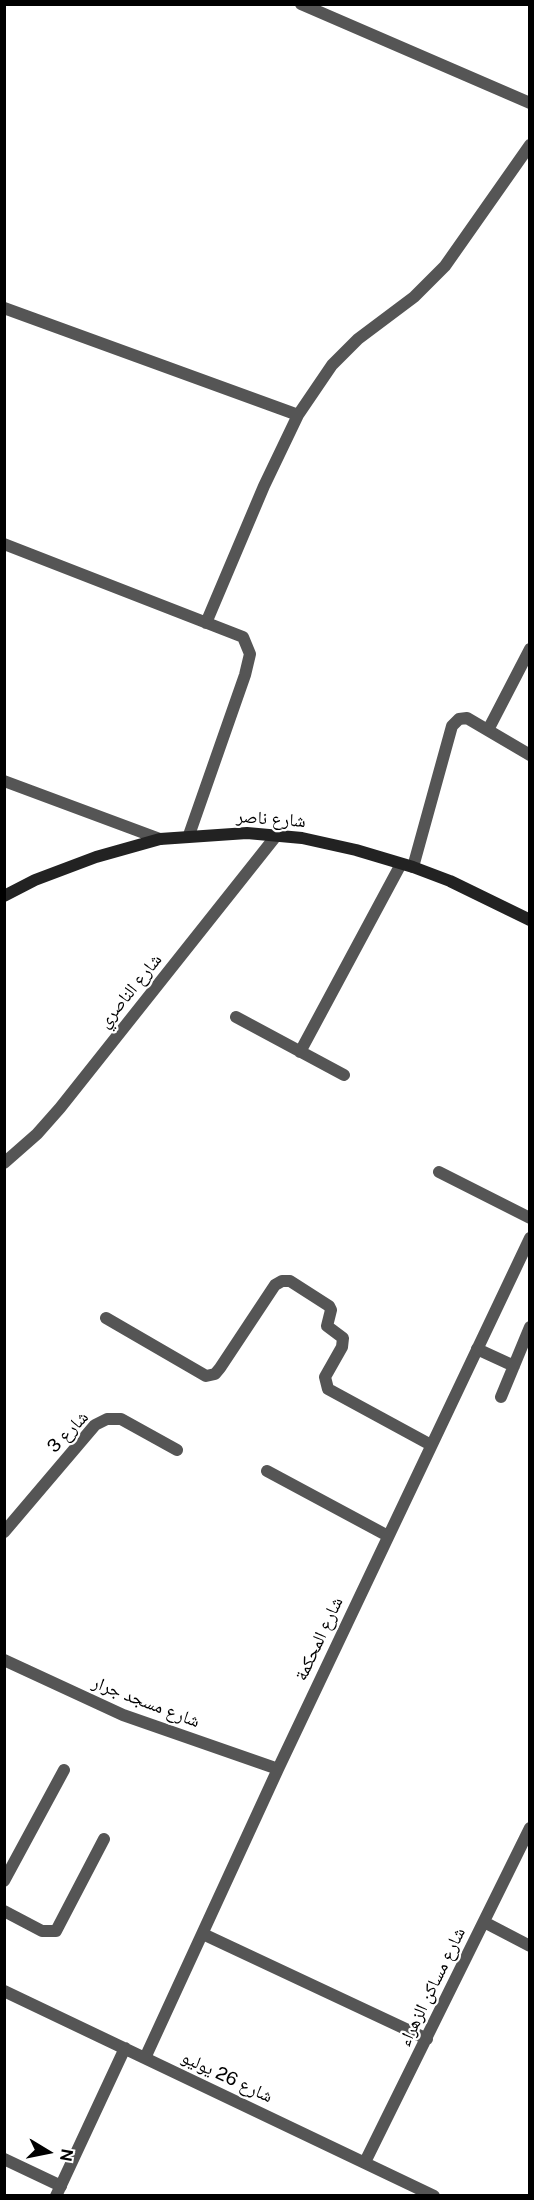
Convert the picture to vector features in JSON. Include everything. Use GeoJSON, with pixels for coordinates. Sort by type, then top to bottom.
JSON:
{"type":"FeatureCollection","features":[{"type":"Feature","properties":{"kind":"street"},"geometry":{"type":"LineString","coordinates":[[301,4],[530,103]]}},
{"type":"Feature","properties":{"kind":"street"},"geometry":{"type":"LineString","coordinates":[[206,623],[264,486],[298,415],[332,365],[383,318],[414,297],[445,266],[530,145]]}},
{"type":"Feature","properties":{"kind":"street"},"geometry":{"type":"LineString","coordinates":[[4,308],[298,415]]}},
{"type":"Feature","properties":{"kind":"street"},"geometry":{"type":"LineString","coordinates":[[4,544],[243,637],[249,654],[245,675],[189,835]]}},
{"type":"Feature","properties":{"kind":"street"},"geometry":{"type":"LineString","coordinates":[[488,730],[530,649]]}},
{"type":"Feature","properties":{"kind":"street"},"geometry":{"type":"LineString","coordinates":[[300,1052],[407,865],[452,726],[459,719],[467,718],[530,755]]}},
{"type":"Feature","properties":{"kind":"street"},"geometry":{"type":"LineString","coordinates":[[4,782],[160,839]]}},
{"type":"Feature","properties":{"kind":"street","name":"شارع ناصر"},"geometry":{"type":"LineString","coordinates":[[4,896],[35,880],[96,857],[160,839],[189,835],[247,833],[345,847],[407,865],[450,881],[530,920]]}},
{"type":"Feature","properties":{"kind":"street","name":"شارع الناصري"},"geometry":{"type":"LineString","coordinates":[[4,1163],[38,1134],[60,1108],[276,836]]}},
{"type":"Feature","properties":{"kind":"street"},"geometry":{"type":"LineString","coordinates":[[236,1017],[344,1075]]}},
{"type":"Feature","properties":{"kind":"street"},"geometry":{"type":"LineString","coordinates":[[439,1172],[530,1218]]}},
{"type":"Feature","properties":{"kind":"street","name":"شارع المحكمة"},"geometry":{"type":"LineString","coordinates":[[145,2058],[278,1769],[530,1238]]}},
{"type":"Feature","properties":{"kind":"street"},"geometry":{"type":"LineString","coordinates":[[106,1318],[206,1376],[215,1374],[220,1368],[275,1285],[282,1281],[290,1281],[329,1306],[331,1311],[327,1326],[343,1338],[342,1347],[325,1377],[328,1389],[431,1445]]}},
{"type":"Feature","properties":{"kind":"street"},"geometry":{"type":"LineString","coordinates":[[501,1397],[530,1327]]}},
{"type":"Feature","properties":{"kind":"street"},"geometry":{"type":"LineString","coordinates":[[477,1349],[514,1366]]}},
{"type":"Feature","properties":{"kind":"street","name":"شارع 3"},"geometry":{"type":"LineString","coordinates":[[4,1532],[95,1425],[107,1419],[121,1419],[177,1450]]}},
{"type":"Feature","properties":{"kind":"street"},"geometry":{"type":"LineString","coordinates":[[267,1471],[388,1536]]}},
{"type":"Feature","properties":{"kind":"street","name":"شارع مسجد جرار"},"geometry":{"type":"LineString","coordinates":[[4,1660],[123,1715],[278,1769]]}},
{"type":"Feature","properties":{"kind":"street"},"geometry":{"type":"LineString","coordinates":[[4,1881],[64,1770]]}},
{"type":"Feature","properties":{"kind":"street","name":"شارع مساكن الزهراء"},"geometry":{"type":"LineString","coordinates":[[365,2162],[530,1827]]}},
{"type":"Feature","properties":{"kind":"street"},"geometry":{"type":"LineString","coordinates":[[4,1911],[42,1931],[56,1930],[104,1839]]}},
{"type":"Feature","properties":{"kind":"street"},"geometry":{"type":"LineString","coordinates":[[484,1922],[530,1946]]}},
{"type":"Feature","properties":{"kind":"street"},"geometry":{"type":"LineString","coordinates":[[203,1934],[427,2039]]}},
{"type":"Feature","properties":{"kind":"street","name":"شارع 26 يوليو"},"geometry":{"type":"LineString","coordinates":[[4,1991],[434,2196]]}},
{"type":"Feature","properties":{"kind":"street"},"geometry":{"type":"LineString","coordinates":[[4,2159],[59,2191],[124,2048]]}}]}
